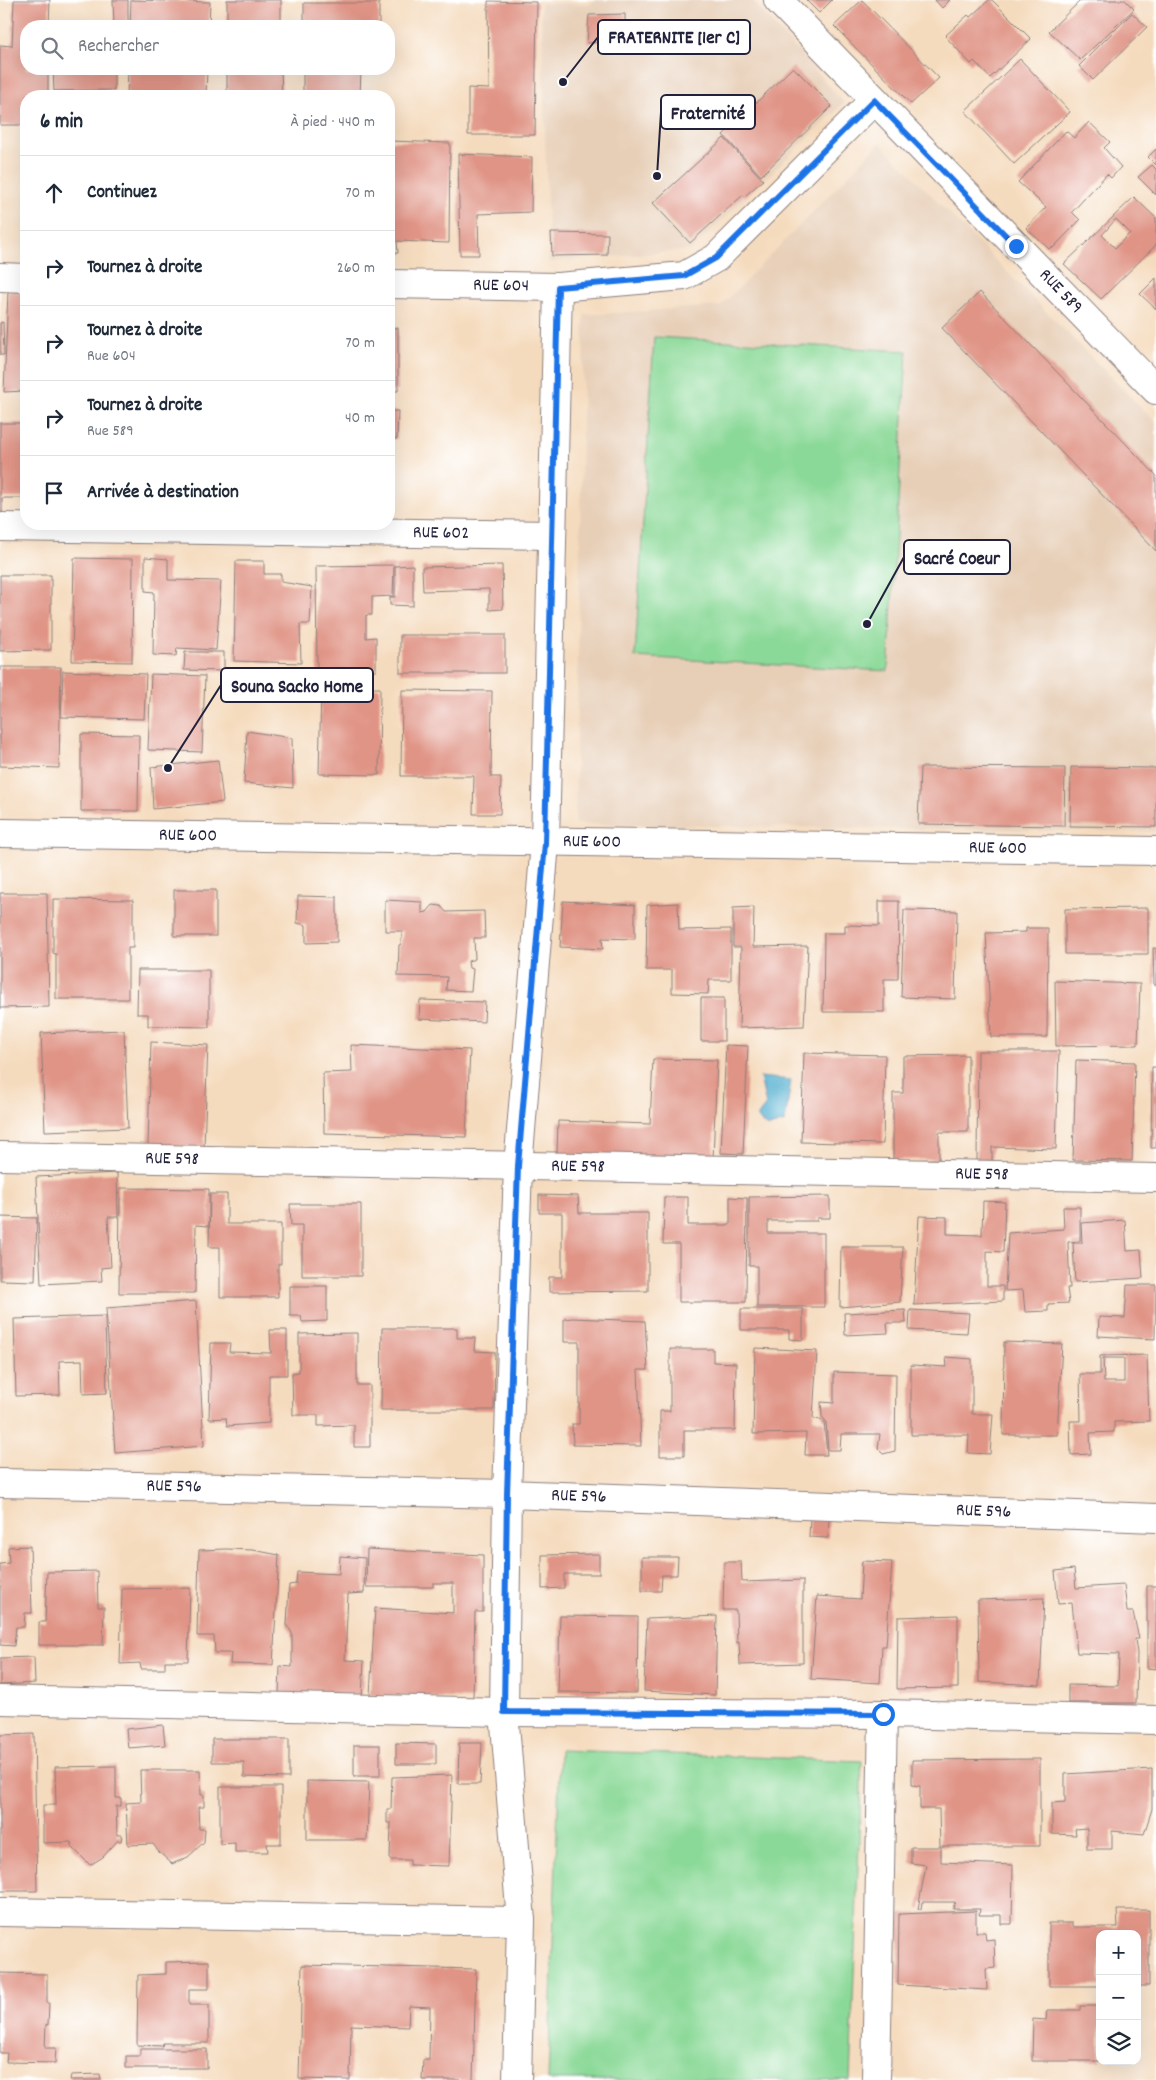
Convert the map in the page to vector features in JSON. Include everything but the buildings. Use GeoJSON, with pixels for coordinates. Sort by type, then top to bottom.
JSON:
{"type":"FeatureCollection","features":[{"type":"Feature","properties":{"kind":"street","name":"RUE 589"},"geometry":{"type":"LineString","coordinates":[[778,0],[1156,390]]}},
{"type":"Feature","properties":{"kind":"street","name":"RUE 604"},"geometry":{"type":"LineString","coordinates":[[395,284],[558,287],[684,276],[716,258],[874,100]]}},
{"type":"Feature","properties":{"kind":"street"},"geometry":{"type":"LineString","coordinates":[[0,277],[20,278]]}},
{"type":"Feature","properties":{"kind":"street"},"geometry":{"type":"LineString","coordinates":[[517,2080],[521,1921],[504,1712],[507,1494],[518,1166],[545,843],[558,287]]}},
{"type":"Feature","properties":{"kind":"street","name":"RUE 602"},"geometry":{"type":"LineString","coordinates":[[0,527],[20,527]]}},
{"type":"Feature","properties":{"kind":"street","name":"RUE 602"},"geometry":{"type":"LineString","coordinates":[[207,530],[552,535]]}},
{"type":"Feature","properties":{"kind":"street","name":"RUE 600"},"geometry":{"type":"LineString","coordinates":[[0,833],[545,843],[1156,851]]}},
{"type":"Feature","properties":{"kind":"street","name":"RUE 598"},"geometry":{"type":"LineString","coordinates":[[0,1156],[1156,1178]]}},
{"type":"Feature","properties":{"kind":"street","name":"RUE 596"},"geometry":{"type":"LineString","coordinates":[[0,1483],[507,1494],[1156,1518]]}},
{"type":"Feature","properties":{"kind":"street"},"geometry":{"type":"LineString","coordinates":[[0,1700],[504,1712],[883,1714],[1156,1720]]}},
{"type":"Feature","properties":{"kind":"street"},"geometry":{"type":"LineString","coordinates":[[876,2080],[883,1714]]}},
{"type":"Feature","properties":{"kind":"street"},"geometry":{"type":"LineString","coordinates":[[0,1912],[521,1921]]}},
{"type":"Feature","properties":{"kind":"shaded area"},"geometry":{"type":"Polygon","coordinates":[[[594,0],[752,0],[844,103],[691,250],[549,262],[541,3],[590,4],[594,0]]]}},
{"type":"Feature","properties":{"kind":"shaded area"},"geometry":{"type":"Polygon","coordinates":[[[880,143],[1156,423],[1156,832],[575,824],[584,315],[721,306],[880,143]]]}},
{"type":"Feature","properties":{"kind":"green space"},"geometry":{"type":"Polygon","coordinates":[[[654,337],[907,351],[888,671],[635,657],[654,337]]]}},
{"type":"Feature","properties":{"kind":"green space"},"geometry":{"type":"Polygon","coordinates":[[[560,1750],[862,1761],[850,2080],[548,2080],[560,1750]]]}},
{"type":"Feature","properties":{"kind":"water"},"geometry":{"type":"Polygon","coordinates":[[[760,1077],[791,1080],[785,1122],[769,1127],[763,1124],[757,1117],[766,1105],[760,1077]]]}},
{"type":"Feature","properties":{"kind":"place","name":"FRATERNITE [1er C]"},"geometry":{"type":"Point","coordinates":[563,82]}},
{"type":"Feature","properties":{"kind":"place","name":"Fraternité"},"geometry":{"type":"Point","coordinates":[657,176]}},
{"type":"Feature","properties":{"kind":"place","name":"Sacré Coeur"},"geometry":{"type":"Point","coordinates":[867,624]}},
{"type":"Feature","properties":{"kind":"place","name":"Souna Sacko Home"},"geometry":{"type":"Point","coordinates":[168,768]}},
{"type":"Feature","properties":{"kind":"route"},"geometry":{"type":"LineString","coordinates":[[883,1714],[504,1712],[507,1494],[518,1166],[545,843],[558,287],[684,276],[716,258],[874,100],[1016,246]]}}]}
